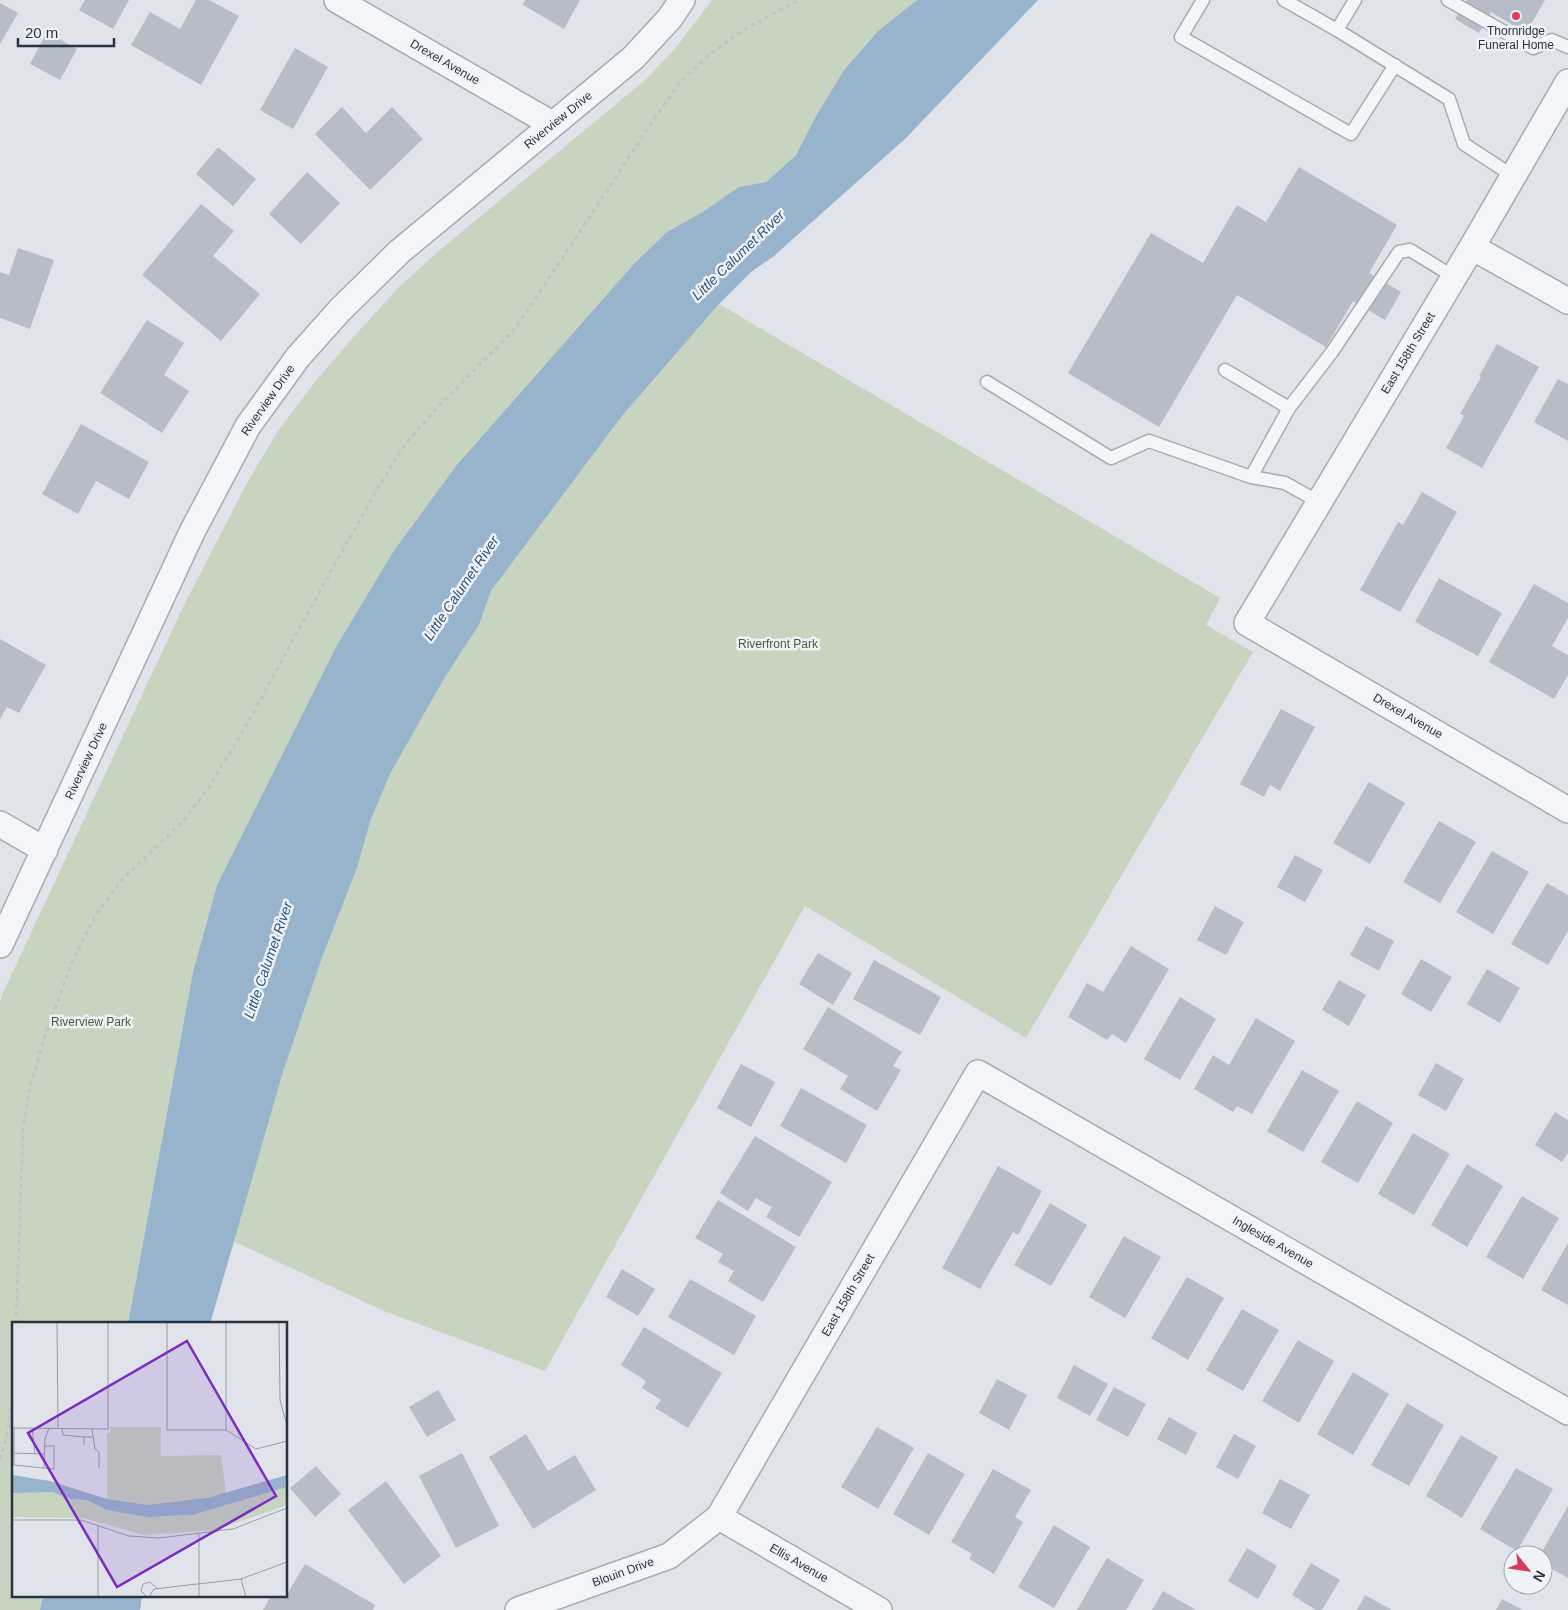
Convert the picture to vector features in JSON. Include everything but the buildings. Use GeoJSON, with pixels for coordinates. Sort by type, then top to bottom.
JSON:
{"type":"FeatureCollection","features":[{"type":"Feature","properties":{"kind":"street","name":"Drexel Avenue"},"geometry":{"type":"LineString","coordinates":[[337,0],[552,124]]}},
{"type":"Feature","properties":{"kind":"street","name":"Riverview Drive"},"geometry":{"type":"LineString","coordinates":[[0,946],[192,532],[248,426],[298,356],[346,304],[399,252],[633,58],[670,18],[682,0]]}},
{"type":"Feature","properties":{"kind":"street","name":"East 158th Street"},"geometry":{"type":"LineString","coordinates":[[1247,623],[1514,176],[1568,82]]}},
{"type":"Feature","properties":{"kind":"street"},"geometry":{"type":"LineString","coordinates":[[1472,246],[1568,301]]}},
{"type":"Feature","properties":{"kind":"street","name":"Drexel Avenue"},"geometry":{"type":"LineString","coordinates":[[1247,623],[1568,810]]}},
{"type":"Feature","properties":{"kind":"street"},"geometry":{"type":"LineString","coordinates":[[0,824],[45,850]]}},
{"type":"Feature","properties":{"kind":"street","name":"East 158th Street"},"geometry":{"type":"LineString","coordinates":[[719,1517],[978,1072]]}},
{"type":"Feature","properties":{"kind":"street","name":"Ingleside Avenue"},"geometry":{"type":"LineString","coordinates":[[978,1072],[1568,1412]]}},
{"type":"Feature","properties":{"kind":"street","name":"Blouin Drive"},"geometry":{"type":"LineString","coordinates":[[518,1610],[669,1556],[719,1517]]}},
{"type":"Feature","properties":{"kind":"street","name":"Ellis Avenue"},"geometry":{"type":"LineString","coordinates":[[719,1517],[879,1610]]}},
{"type":"Feature","properties":{"kind":"lane"},"geometry":{"type":"LineString","coordinates":[[1203,0],[1181,37],[1351,134],[1395,65]]}},
{"type":"Feature","properties":{"kind":"lane"},"geometry":{"type":"LineString","coordinates":[[1284,0],[1337,30],[1449,99],[1464,144],[1514,176]]}},
{"type":"Feature","properties":{"kind":"lane"},"geometry":{"type":"LineString","coordinates":[[1337,30],[1355,0]]}},
{"type":"Feature","properties":{"kind":"lane"},"geometry":{"type":"LineString","coordinates":[[1448,0],[1533,48],[1552,40],[1568,46]]}},
{"type":"Feature","properties":{"kind":"lane"},"geometry":{"type":"LineString","coordinates":[[1251,477],[1290,408],[1332,352],[1399,252],[1410,250],[1454,277]]}},
{"type":"Feature","properties":{"kind":"lane"},"geometry":{"type":"LineString","coordinates":[[1225,370],[1290,408]]}},
{"type":"Feature","properties":{"kind":"lane"},"geometry":{"type":"LineString","coordinates":[[987,382],[1111,458],[1149,441],[1251,477],[1285,483],[1319,502]]}},
{"type":"Feature","properties":{"kind":"path"},"geometry":{"type":"LineString","coordinates":[[16,1322],[23,1130],[30,1086],[47,1030],[72,962],[95,916],[121,881],[184,820],[209,787],[246,726],[322,587],[404,446],[433,412],[512,332],[536,299],[680,82],[711,53],[740,32],[799,0]]}},
{"type":"Feature","properties":{"kind":"path"},"geometry":{"type":"LineString","coordinates":[[0,1459],[7,1435],[12,1403]]}},
{"type":"Feature","properties":{"kind":"green space","name":"Riverview Park"},"geometry":{"type":"Polygon","coordinates":[[[712,0],[917,0],[878,31],[844,70],[816,116],[796,155],[766,182],[739,187],[701,213],[667,232],[393,552],[337,645],[217,885],[193,972],[128,1322],[12,1322],[12,1598],[43,1598],[40,1610],[0,1610],[0,1002],[2,995],[184,605],[247,483],[278,431],[318,378],[400,286],[441,249],[644,81],[674,50],[712,0]]]}},
{"type":"Feature","properties":{"kind":"green space","name":"Riverfront Park"},"geometry":{"type":"Polygon","coordinates":[[[719,304],[1220,598],[1206,625],[1253,652],[1026,1038],[805,906],[545,1371],[384,1311],[233,1241],[283,1072],[323,955],[357,868],[370,822],[390,774],[445,677],[479,625],[491,591],[622,416],[719,304]]]}},
{"type":"Feature","properties":{"kind":"water","name":"Little Calumet River"},"geometry":{"type":"Polygon","coordinates":[[[917,0],[1038,0],[906,138],[774,256],[751,272],[719,304],[622,416],[491,591],[479,625],[445,677],[390,774],[370,822],[357,868],[323,955],[283,1072],[211,1322],[128,1322],[193,972],[217,885],[337,645],[393,552],[456,466],[634,264],[667,232],[701,213],[739,187],[766,182],[796,155],[816,116],[844,70],[878,31],[917,0]]]}},
{"type":"Feature","properties":{"kind":"water"},"geometry":{"type":"Polygon","coordinates":[[[43,1598],[142,1598],[140,1610],[40,1610],[43,1598]]]}},
{"type":"Feature","properties":{"kind":"place","name":"Thornridge Funeral Home"},"geometry":{"type":"Point","coordinates":[1516,16]}}]}
